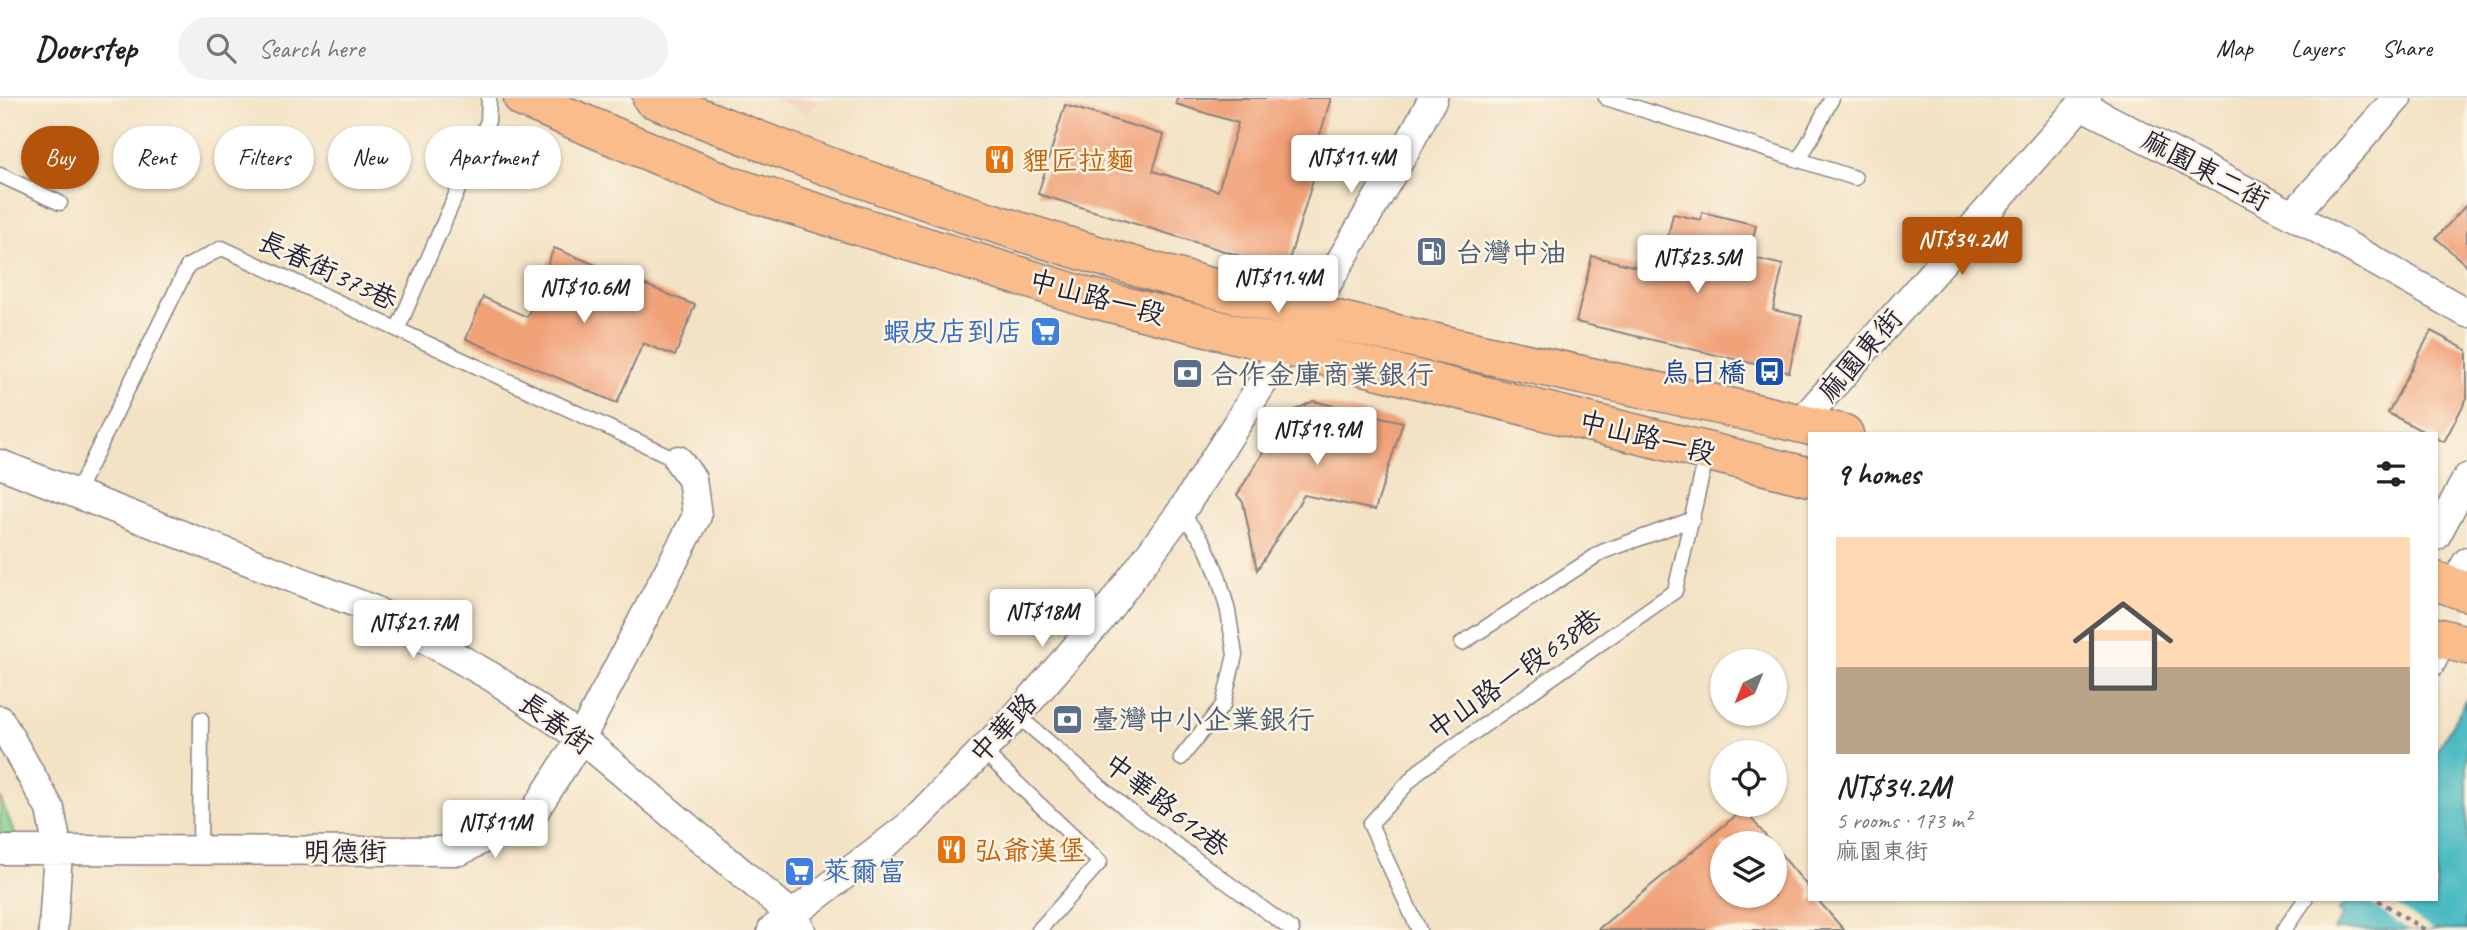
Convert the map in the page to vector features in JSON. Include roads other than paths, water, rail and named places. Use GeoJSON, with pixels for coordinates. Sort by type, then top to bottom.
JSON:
{"type":"FeatureCollection","features":[{"type":"Feature","properties":{"kind":"main road","name":"中山路一段"},"geometry":{"type":"LineString","coordinates":[[523,98],[731,186],[1087,297],[1808,476]]}},
{"type":"Feature","properties":{"kind":"main road","name":"中山路一段"},"geometry":{"type":"LineString","coordinates":[[652,98],[756,141],[946,208],[1102,258],[1310,313],[1836,432]]}},
{"type":"Feature","properties":{"kind":"street","name":"中華路"},"geometry":{"type":"LineString","coordinates":[[788,925],[909,826],[1017,715],[1100,620],[1181,512],[1286,346],[1310,313],[1404,153],[1433,98]]}},
{"type":"Feature","properties":{"kind":"street","name":"麻園東二街"},"geometry":{"type":"LineString","coordinates":[[2293,215],[2397,98]]}},
{"type":"Feature","properties":{"kind":"street","name":"麻園東二街"},"geometry":{"type":"LineString","coordinates":[[2084,101],[2467,313]]}},
{"type":"Feature","properties":{"kind":"street","name":"麻園東街"},"geometry":{"type":"LineString","coordinates":[[1800,423],[2084,101]]}},
{"type":"Feature","properties":{"kind":"street","name":"明德街"},"geometry":{"type":"LineString","coordinates":[[0,850],[460,851],[534,812],[580,738],[697,516],[692,479],[678,460]]}},
{"type":"Feature","properties":{"kind":"street","name":"長春街"},"geometry":{"type":"LineString","coordinates":[[0,464],[374,610],[492,677],[580,738],[788,925]]}},
{"type":"Feature","properties":{"kind":"street"},"geometry":{"type":"LineString","coordinates":[[2438,532],[2467,478]]}},
{"type":"Feature","properties":{"kind":"street"},"geometry":{"type":"LineString","coordinates":[[0,720],[50,809],[58,852],[53,930]]}},
{"type":"Feature","properties":{"kind":"lane"},"geometry":{"type":"LineString","coordinates":[[398,328],[488,121],[489,98]]}},
{"type":"Feature","properties":{"kind":"lane"},"geometry":{"type":"LineString","coordinates":[[1606,98],[1645,105],[1855,178]]}},
{"type":"Feature","properties":{"kind":"lane"},"geometry":{"type":"LineString","coordinates":[[1800,159],[1832,98]]}},
{"type":"Feature","properties":{"kind":"lane"},"geometry":{"type":"LineString","coordinates":[[0,175],[60,203]]}},
{"type":"Feature","properties":{"kind":"lane","name":"長春街373巷"},"geometry":{"type":"LineString","coordinates":[[76,494],[188,266],[222,248],[678,460]]}},
{"type":"Feature","properties":{"kind":"lane","name":"中山路一段638巷"},"geometry":{"type":"LineString","coordinates":[[1419,930],[1370,824],[1419,771],[1675,591],[1707,451]]}},
{"type":"Feature","properties":{"kind":"lane"},"geometry":{"type":"LineString","coordinates":[[1181,512],[1204,543],[1217,575],[1228,611],[1235,655],[1223,705],[1181,758]]}},
{"type":"Feature","properties":{"kind":"lane"},"geometry":{"type":"LineString","coordinates":[[1462,643],[1602,552],[1693,519]]}},
{"type":"Feature","properties":{"kind":"lane","name":"中華路612巷"},"geometry":{"type":"LineString","coordinates":[[1017,715],[1123,806],[1292,930]]}},
{"type":"Feature","properties":{"kind":"lane"},"geometry":{"type":"LineString","coordinates":[[200,851],[201,719]]}},
{"type":"Feature","properties":{"kind":"lane"},"geometry":{"type":"LineString","coordinates":[[983,751],[1100,862],[1039,930]]}},
{"type":"Feature","properties":{"kind":"lane"},"geometry":{"type":"LineString","coordinates":[[2284,930],[2304,901]]}},
{"type":"Feature","properties":{"kind":"water"},"geometry":{"type":"Polygon","coordinates":[[[2467,699],[2467,930],[2334,930],[2343,916],[2338,911],[2347,901],[2438,901],[2438,749],[2467,699]]]}},
{"type":"Feature","properties":{"kind":"place","name":"貍匠拉麵"},"geometry":{"type":"Point","coordinates":[999,160]}},
{"type":"Feature","properties":{"kind":"place","name":"台灣中油"},"geometry":{"type":"Point","coordinates":[1432,252]}},
{"type":"Feature","properties":{"kind":"place","name":"蝦皮店到店"},"geometry":{"type":"Point","coordinates":[1046,331]}},
{"type":"Feature","properties":{"kind":"place","name":"烏日橋"},"geometry":{"type":"Point","coordinates":[1769,372]}},
{"type":"Feature","properties":{"kind":"place","name":"合作金庫商業銀行"},"geometry":{"type":"Point","coordinates":[1187,374]}},
{"type":"Feature","properties":{"kind":"place","name":"臺灣中小企業銀行"},"geometry":{"type":"Point","coordinates":[1068,719]}},
{"type":"Feature","properties":{"kind":"place","name":"弘爺漢堡"},"geometry":{"type":"Point","coordinates":[951,850]}},
{"type":"Feature","properties":{"kind":"place","name":"萊爾富"},"geometry":{"type":"Point","coordinates":[799,871]}}]}
